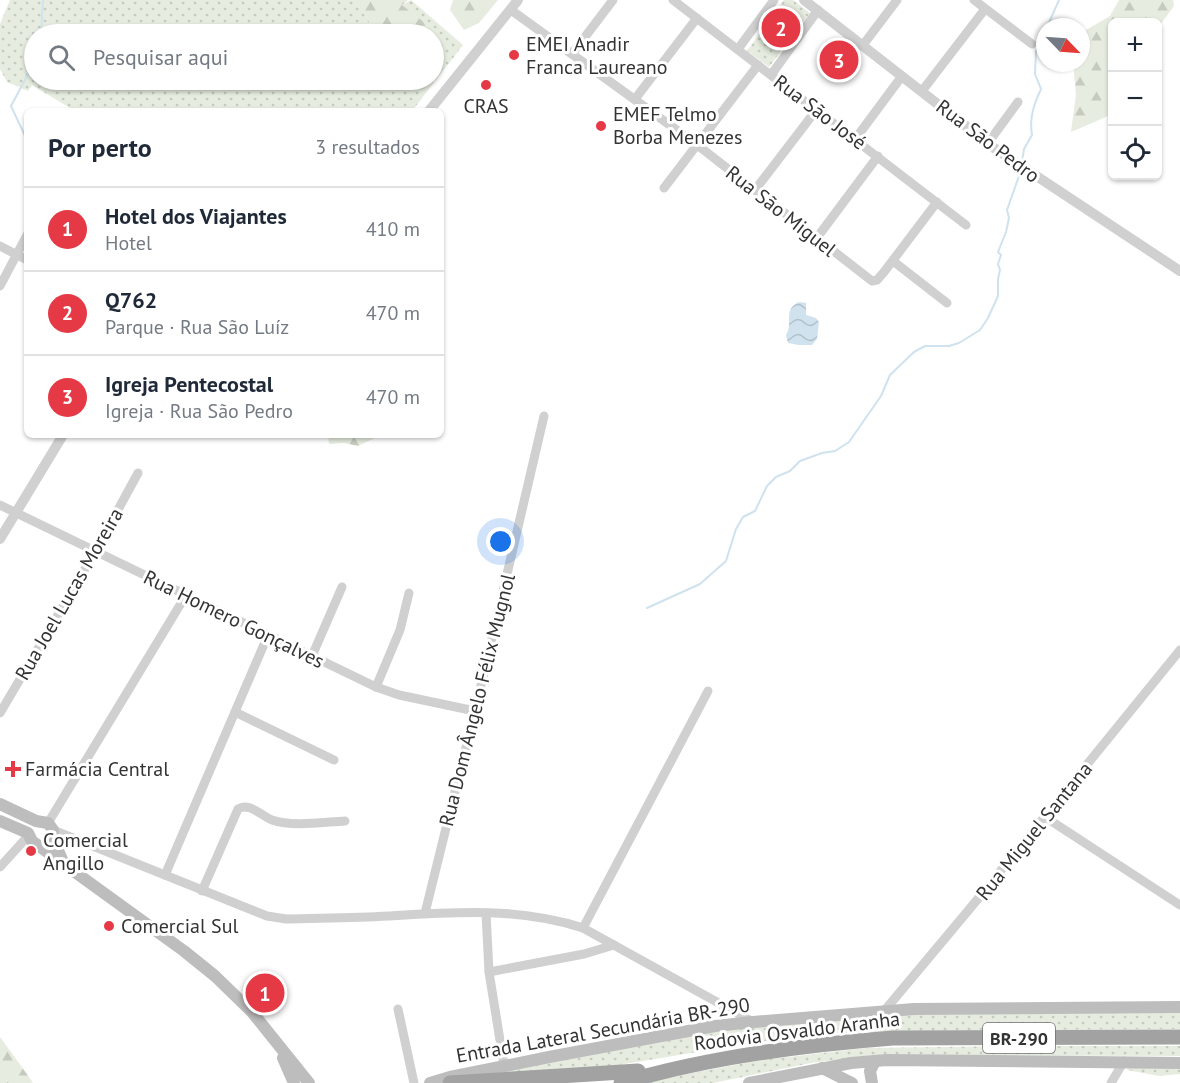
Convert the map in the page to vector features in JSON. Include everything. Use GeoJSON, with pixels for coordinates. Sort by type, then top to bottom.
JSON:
{"type":"FeatureCollection","features":[{"type":"Feature","properties":{"kind":"highway","name":"Rodovia Osvaldo Aranha"},"geometry":{"type":"LineString","coordinates":[[621,1083],[671,1068],[737,1055],[893,1038],[1180,1037]]}},
{"type":"Feature","properties":{"kind":"highway","name":"Rodovia Osvaldo Aranha"},"geometry":{"type":"LineString","coordinates":[[450,1083],[671,1068]]}},
{"type":"Feature","properties":{"kind":"main road"},"geometry":{"type":"LineString","coordinates":[[0,804],[47,827],[64,865]]}},
{"type":"Feature","properties":{"kind":"main road"},"geometry":{"type":"LineString","coordinates":[[0,821],[28,834],[32,841],[215,976],[252,1012],[309,1083]]}},
{"type":"Feature","properties":{"kind":"main road"},"geometry":{"type":"LineString","coordinates":[[28,834],[31,825],[47,827]]}},
{"type":"Feature","properties":{"kind":"main road"},"geometry":{"type":"LineString","coordinates":[[38,844],[46,843],[47,827]]}},
{"type":"Feature","properties":{"kind":"main road","name":"Entrada Lateral Secundária BR-290"},"geometry":{"type":"LineString","coordinates":[[430,1083],[504,1065],[716,1026],[753,1022],[885,1010],[1180,1007]]}},
{"type":"Feature","properties":{"kind":"main road"},"geometry":{"type":"LineString","coordinates":[[279,1046],[294,1083]]}},
{"type":"Feature","properties":{"kind":"main road"},"geometry":{"type":"LineString","coordinates":[[872,1083],[870,1071],[875,1061]]}},
{"type":"Feature","properties":{"kind":"main road"},"geometry":{"type":"LineString","coordinates":[[749,1083],[822,1068],[875,1061],[1180,1063]]}},
{"type":"Feature","properties":{"kind":"main road"},"geometry":{"type":"LineString","coordinates":[[822,1068],[852,1083]]}},
{"type":"Feature","properties":{"kind":"street"},"geometry":{"type":"LineString","coordinates":[[431,108],[518,0]]}},
{"type":"Feature","properties":{"kind":"street"},"geometry":{"type":"LineString","coordinates":[[572,54],[613,0]]}},
{"type":"Feature","properties":{"kind":"street","name":"Rua São José"},"geometry":{"type":"LineString","coordinates":[[673,0],[856,138],[966,225]]}},
{"type":"Feature","properties":{"kind":"street"},"geometry":{"type":"LineString","coordinates":[[738,49],[774,0]]}},
{"type":"Feature","properties":{"kind":"street","name":"Rua São Pedro"},"geometry":{"type":"LineString","coordinates":[[804,0],[988,143],[1049,186],[1180,271]]}},
{"type":"Feature","properties":{"kind":"street"},"geometry":{"type":"LineString","coordinates":[[863,45],[897,0]]}},
{"type":"Feature","properties":{"kind":"street"},"geometry":{"type":"LineString","coordinates":[[974,0],[1032,44]]}},
{"type":"Feature","properties":{"kind":"street"},"geometry":{"type":"LineString","coordinates":[[922,91],[985,9]]}},
{"type":"Feature","properties":{"kind":"street","name":"Rua São Miguel"},"geometry":{"type":"LineString","coordinates":[[511,10],[696,144],[867,279],[877,280],[893,261]]}},
{"type":"Feature","properties":{"kind":"street"},"geometry":{"type":"LineString","coordinates":[[771,75],[818,10]]}},
{"type":"Feature","properties":{"kind":"street"},"geometry":{"type":"LineString","coordinates":[[635,99],[696,18]]}},
{"type":"Feature","properties":{"kind":"street"},"geometry":{"type":"LineString","coordinates":[[663,188],[758,65]]}},
{"type":"Feature","properties":{"kind":"street"},"geometry":{"type":"LineString","coordinates":[[856,138],[902,76]]}},
{"type":"Feature","properties":{"kind":"street"},"geometry":{"type":"LineString","coordinates":[[988,143],[1018,102]]}},
{"type":"Feature","properties":{"kind":"street"},"geometry":{"type":"LineString","coordinates":[[755,190],[817,109]]}},
{"type":"Feature","properties":{"kind":"street"},"geometry":{"type":"LineString","coordinates":[[816,238],[878,156]]}},
{"type":"Feature","properties":{"kind":"street"},"geometry":{"type":"LineString","coordinates":[[937,202],[893,261],[947,303]]}},
{"type":"Feature","properties":{"kind":"street"},"geometry":{"type":"LineString","coordinates":[[0,286],[24,241]]}},
{"type":"Feature","properties":{"kind":"street"},"geometry":{"type":"LineString","coordinates":[[0,246],[24,258]]}},
{"type":"Feature","properties":{"kind":"street","name":"Rua Dom Ângelo Félix Mugnol"},"geometry":{"type":"LineString","coordinates":[[425,913],[544,416]]}},
{"type":"Feature","properties":{"kind":"street"},"geometry":{"type":"LineString","coordinates":[[0,539],[61,438]]}},
{"type":"Feature","properties":{"kind":"street","name":"Rua Joel Lucas Moreira"},"geometry":{"type":"LineString","coordinates":[[0,713],[95,552],[138,473]]}},
{"type":"Feature","properties":{"kind":"street","name":"Rua Homero Gonçalves"},"geometry":{"type":"LineString","coordinates":[[0,505],[376,687],[399,695],[475,711]]}},
{"type":"Feature","properties":{"kind":"street"},"geometry":{"type":"LineString","coordinates":[[312,656],[342,587]]}},
{"type":"Feature","properties":{"kind":"street"},"geometry":{"type":"LineString","coordinates":[[376,687],[400,630],[409,593]]}},
{"type":"Feature","properties":{"kind":"street"},"geometry":{"type":"LineString","coordinates":[[186,595],[47,827],[267,916],[286,919],[425,913],[486,913],[544,917],[584,928],[753,1022]]}},
{"type":"Feature","properties":{"kind":"street"},"geometry":{"type":"LineString","coordinates":[[165,875],[268,635]]}},
{"type":"Feature","properties":{"kind":"street","name":"Rua Miguel Santana"},"geometry":{"type":"LineString","coordinates":[[885,1010],[1180,650]]}},
{"type":"Feature","properties":{"kind":"street"},"geometry":{"type":"LineString","coordinates":[[584,928],[708,690]]}},
{"type":"Feature","properties":{"kind":"street"},"geometry":{"type":"LineString","coordinates":[[235,712],[334,760]]}},
{"type":"Feature","properties":{"kind":"street"},"geometry":{"type":"LineString","coordinates":[[202,891],[241,806],[283,822],[345,821]]}},
{"type":"Feature","properties":{"kind":"street"},"geometry":{"type":"LineString","coordinates":[[1045,817],[1180,904]]}},
{"type":"Feature","properties":{"kind":"street"},"geometry":{"type":"LineString","coordinates":[[0,867],[28,834]]}},
{"type":"Feature","properties":{"kind":"street"},"geometry":{"type":"LineString","coordinates":[[486,913],[489,972],[504,1065]]}},
{"type":"Feature","properties":{"kind":"street"},"geometry":{"type":"LineString","coordinates":[[489,972],[584,954],[614,945]]}},
{"type":"Feature","properties":{"kind":"street"},"geometry":{"type":"LineString","coordinates":[[715,1001],[721,1012],[716,1026]]}},
{"type":"Feature","properties":{"kind":"street"},"geometry":{"type":"LineString","coordinates":[[398,1009],[414,1083]]}},
{"type":"Feature","properties":{"kind":"street"},"geometry":{"type":"LineString","coordinates":[[1113,1082],[1124,1061]]}},
{"type":"Feature","properties":{"kind":"green space"},"geometry":{"type":"Polygon","coordinates":[[[10,0],[354,0],[371,24],[24,24],[24,89],[7,82],[0,69],[0,24],[10,0]]]}},
{"type":"Feature","properties":{"kind":"green space"},"geometry":{"type":"Polygon","coordinates":[[[354,0],[408,0],[402,5],[426,24],[371,24],[354,0]]]}},
{"type":"Feature","properties":{"kind":"green space"},"geometry":{"type":"Polygon","coordinates":[[[411,0],[439,24],[425,24],[402,5],[411,0]]]}},
{"type":"Feature","properties":{"kind":"green space"},"geometry":{"type":"Polygon","coordinates":[[[453,0],[498,0],[479,23],[464,30],[450,10],[453,0]]]}},
{"type":"Feature","properties":{"kind":"green space"},"geometry":{"type":"Polygon","coordinates":[[[784,0],[793,0],[810,13],[769,67],[747,51],[784,0]]]}},
{"type":"Feature","properties":{"kind":"green space"},"geometry":{"type":"Polygon","coordinates":[[[1119,0],[1173,0],[1174,6],[1162,22],[1162,18],[1108,18],[1108,116],[1071,132],[1076,94],[1074,72],[1090,72],[1090,28],[1110,16],[1119,0]]]}},
{"type":"Feature","properties":{"kind":"green space"},"geometry":{"type":"Polygon","coordinates":[[[444,29],[463,45],[444,70],[444,29]]]}},
{"type":"Feature","properties":{"kind":"green space"},"geometry":{"type":"Polygon","coordinates":[[[40,90],[428,90],[414,108],[70,108],[40,90]]]}},
{"type":"Feature","properties":{"kind":"green space"},"geometry":{"type":"Polygon","coordinates":[[[328,438],[375,438],[358,446],[344,443],[329,444],[328,438]]]}},
{"type":"Feature","properties":{"kind":"green space"},"geometry":{"type":"Polygon","coordinates":[[[1180,1012],[1180,1029],[836,1033],[764,1041],[588,1070],[467,1076],[747,1025],[873,1015],[1180,1012]]]}},
{"type":"Feature","properties":{"kind":"green space"},"geometry":{"type":"Polygon","coordinates":[[[0,1037],[29,1077],[33,1083],[0,1083],[0,1037]]]}},
{"type":"Feature","properties":{"kind":"green space"},"geometry":{"type":"Polygon","coordinates":[[[1180,1046],[1180,1056],[914,1055],[851,1058],[811,1063],[713,1083],[637,1083],[762,1060],[866,1048],[1180,1046]]]}},
{"type":"Feature","properties":{"kind":"green space"},"geometry":{"type":"Polygon","coordinates":[[[1129,1065],[1180,1065],[1180,1074],[1159,1076],[1127,1070],[1129,1065]]]}},
{"type":"Feature","properties":{"kind":"water"},"geometry":{"type":"Polygon","coordinates":[[[799,302],[806,303],[806,315],[816,318],[819,322],[817,339],[812,345],[788,343],[786,335],[791,309],[799,302]]]}},
{"type":"Feature","properties":{"kind":"waterway"},"geometry":{"type":"LineString","coordinates":[[42,24],[43,0]]}},
{"type":"Feature","properties":{"kind":"waterway"},"geometry":{"type":"LineString","coordinates":[[1051,18],[1059,0]]}},
{"type":"Feature","properties":{"kind":"waterway"},"geometry":{"type":"LineString","coordinates":[[1022,162],[1024,149],[1032,135],[1033,111],[1041,89],[1035,74],[1036,51]]}},
{"type":"Feature","properties":{"kind":"waterway"},"geometry":{"type":"LineString","coordinates":[[24,82],[11,106],[24,134]]}},
{"type":"Feature","properties":{"kind":"waterway"},"geometry":{"type":"LineString","coordinates":[[647,608],[700,584],[726,561],[736,529],[743,517],[755,511],[767,486],[776,477],[790,471],[800,461],[835,451],[849,442],[881,396],[890,375],[914,352],[925,346],[949,346],[959,343],[980,330],[998,296],[1000,270],[998,264],[1001,255],[998,252],[1006,232],[1009,218],[1007,210],[1019,176]]}},
{"type":"Feature","properties":{"kind":"place","name":"Q762"},"geometry":{"type":"Point","coordinates":[781,28]}},
{"type":"Feature","properties":{"kind":"place","name":"EMEI Anadir Franca Laureano"},"geometry":{"type":"Point","coordinates":[514,55]}},
{"type":"Feature","properties":{"kind":"place","name":"Igreja Pentecostal"},"geometry":{"type":"Point","coordinates":[839,60]}},
{"type":"Feature","properties":{"kind":"place","name":"CRAS"},"geometry":{"type":"Point","coordinates":[486,85]}},
{"type":"Feature","properties":{"kind":"place","name":"EMEF Telmo Borba Menezes"},"geometry":{"type":"Point","coordinates":[601,126]}},
{"type":"Feature","properties":{"kind":"place","name":"Farmácia Central"},"geometry":{"type":"Point","coordinates":[13,769]}},
{"type":"Feature","properties":{"kind":"place","name":"Comercial Angillo"},"geometry":{"type":"Point","coordinates":[31,851]}},
{"type":"Feature","properties":{"kind":"place","name":"Comercial Sul"},"geometry":{"type":"Point","coordinates":[109,926]}},
{"type":"Feature","properties":{"kind":"place","name":"Hotel dos Viajantes"},"geometry":{"type":"Point","coordinates":[265,993]}}]}
